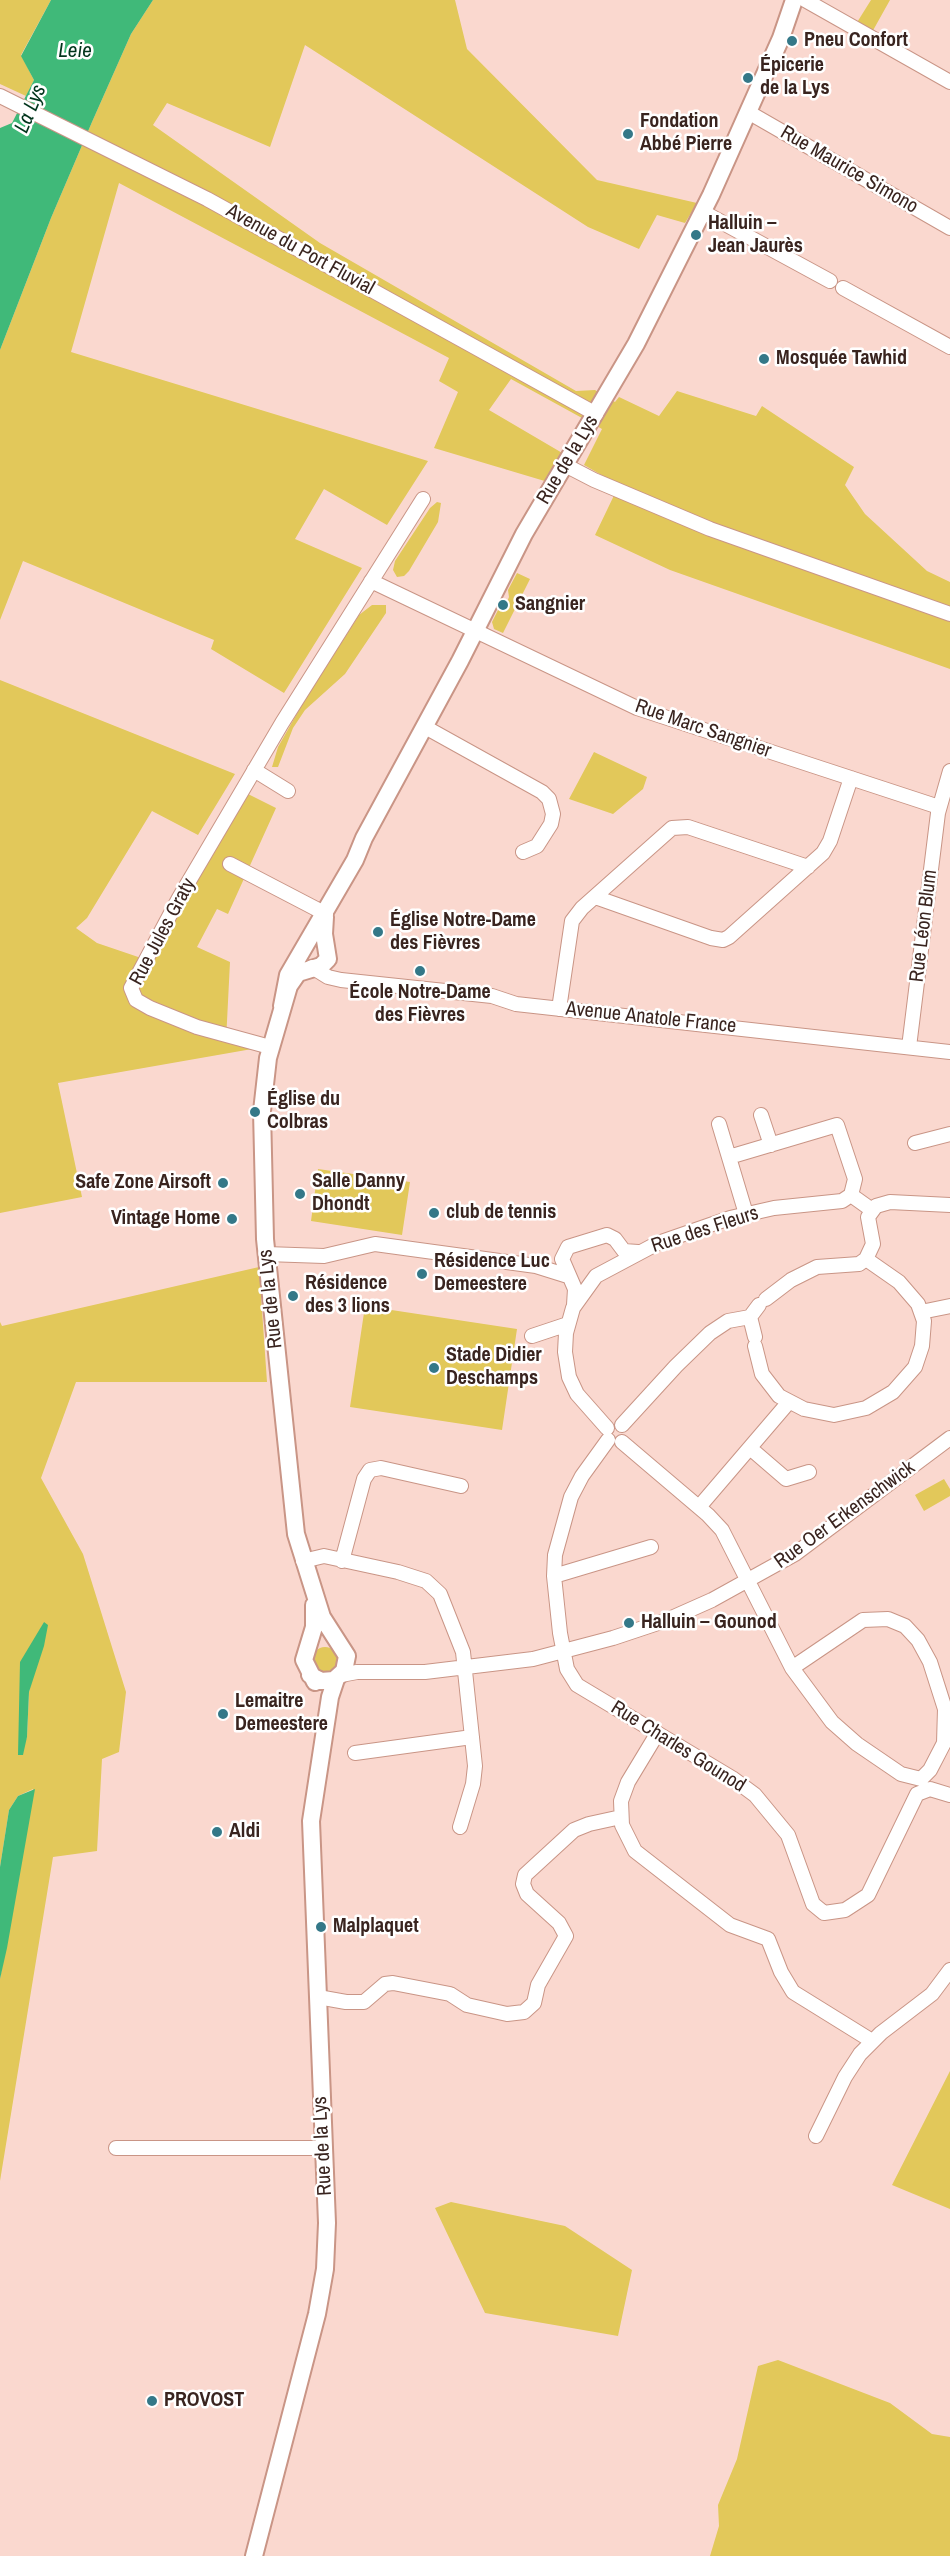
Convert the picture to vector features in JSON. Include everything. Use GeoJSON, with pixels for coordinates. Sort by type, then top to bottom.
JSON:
{"type":"FeatureCollection","features":[{"type":"Feature","properties":{"kind":"main road","name":"Rue de la Lys"},"geometry":{"type":"LineString","coordinates":[[282,1005],[285,981],[326,914],[367,832],[475,632],[524,534],[636,344],[703,212],[784,31],[794,0]]}},
{"type":"Feature","properties":{"kind":"main road","name":"Rue de la Lys"},"geometry":{"type":"LineString","coordinates":[[326,914],[324,934],[328,952]]}},
{"type":"Feature","properties":{"kind":"main road"},"geometry":{"type":"LineString","coordinates":[[316,941],[328,952],[323,965],[312,967],[304,961],[304,947],[316,941]]}},
{"type":"Feature","properties":{"kind":"main road","name":"Rue de la Lys"},"geometry":{"type":"LineString","coordinates":[[312,967],[294,976],[282,1005],[270,1047],[262,1111],[266,1254],[296,1534],[325,1626],[342,1646]]}},
{"type":"Feature","properties":{"kind":"main road","name":"Rue de la Lys"},"geometry":{"type":"LineString","coordinates":[[307,1649],[314,1628],[313,1592]]}},
{"type":"Feature","properties":{"kind":"main road"},"geometry":{"type":"LineString","coordinates":[[321,1639],[342,1646],[347,1664],[338,1677],[321,1681],[310,1675],[304,1662],[307,1649],[321,1639]]}},
{"type":"Feature","properties":{"kind":"main road","name":"Rue de la Lys"},"geometry":{"type":"LineString","coordinates":[[310,1675],[321,1697],[325,1729]]}},
{"type":"Feature","properties":{"kind":"main road","name":"Rue de la Lys"},"geometry":{"type":"LineString","coordinates":[[254,2556],[322,2289],[327,2243],[311,1821],[331,1691],[338,1677]]}},
{"type":"Feature","properties":{"kind":"street"},"geometry":{"type":"LineString","coordinates":[[805,0],[950,81]]}},
{"type":"Feature","properties":{"kind":"street","name":"Avenue du Port Fluvial"},"geometry":{"type":"LineString","coordinates":[[0,96],[104,146],[245,220],[596,414]]}},
{"type":"Feature","properties":{"kind":"street","name":"Rue Maurice Simono"},"geometry":{"type":"LineString","coordinates":[[748,112],[950,228]]}},
{"type":"Feature","properties":{"kind":"street"},"geometry":{"type":"LineString","coordinates":[[703,212],[950,347]]}},
{"type":"Feature","properties":{"kind":"street"},"geometry":{"type":"LineString","coordinates":[[566,465],[594,480],[710,529],[950,614]]}},
{"type":"Feature","properties":{"kind":"street","name":"Rue Jules Graty"},"geometry":{"type":"LineString","coordinates":[[270,1047],[197,1027],[169,1016],[137,1001],[131,990],[135,977],[254,770],[423,499]]}},
{"type":"Feature","properties":{"kind":"street"},"geometry":{"type":"LineString","coordinates":[[371,580],[475,632]]}},
{"type":"Feature","properties":{"kind":"street","name":"Rue Marc Sangnier"},"geometry":{"type":"LineString","coordinates":[[475,632],[637,708],[939,807]]}},
{"type":"Feature","properties":{"kind":"street"},"geometry":{"type":"LineString","coordinates":[[425,727],[542,792],[549,799],[553,814],[551,824],[537,846],[523,852]]}},
{"type":"Feature","properties":{"kind":"street"},"geometry":{"type":"LineString","coordinates":[[254,770],[288,791]]}},
{"type":"Feature","properties":{"kind":"street","name":"Rue Léon Blum"},"geometry":{"type":"LineString","coordinates":[[909,1047],[939,807],[950,771]]}},
{"type":"Feature","properties":{"kind":"street"},"geometry":{"type":"LineString","coordinates":[[595,897],[723,940],[736,933],[827,848],[851,778]]}},
{"type":"Feature","properties":{"kind":"street"},"geometry":{"type":"LineString","coordinates":[[559,1009],[569,928],[576,914],[677,826],[688,827],[808,867]]}},
{"type":"Feature","properties":{"kind":"street"},"geometry":{"type":"LineString","coordinates":[[230,864],[326,914]]}},
{"type":"Feature","properties":{"kind":"street"},"geometry":{"type":"LineString","coordinates":[[328,952],[337,973],[353,981]]}},
{"type":"Feature","properties":{"kind":"street","name":"Avenue Anatole France"},"geometry":{"type":"LineString","coordinates":[[312,967],[328,977],[492,996],[516,1004],[950,1052]]}},
{"type":"Feature","properties":{"kind":"street"},"geometry":{"type":"LineString","coordinates":[[761,1115],[771,1145]]}},
{"type":"Feature","properties":{"kind":"street"},"geometry":{"type":"LineString","coordinates":[[720,1124],[746,1214]]}},
{"type":"Feature","properties":{"kind":"street"},"geometry":{"type":"LineString","coordinates":[[729,1157],[837,1125],[855,1179],[851,1195],[872,1210]]}},
{"type":"Feature","properties":{"kind":"street"},"geometry":{"type":"LineString","coordinates":[[915,1143],[950,1134]]}},
{"type":"Feature","properties":{"kind":"street","name":"Rue des Fleurs"},"geometry":{"type":"LineString","coordinates":[[607,1434],[577,1394],[569,1377],[565,1352],[568,1324],[573,1308],[590,1283],[615,1264],[685,1232],[746,1214],[842,1201],[851,1195]]}},
{"type":"Feature","properties":{"kind":"street"},"geometry":{"type":"LineString","coordinates":[[622,1425],[676,1366],[710,1334],[728,1321],[750,1317],[763,1302],[791,1280],[817,1268],[854,1265],[866,1259],[873,1244],[867,1222],[872,1210],[890,1202],[950,1205]]}},
{"type":"Feature","properties":{"kind":"street"},"geometry":{"type":"LineString","coordinates":[[536,1266],[555,1261],[571,1246],[604,1236],[613,1237],[626,1252],[638,1252]]}},
{"type":"Feature","properties":{"kind":"street"},"geometry":{"type":"LineString","coordinates":[[615,1264],[620,1257],[618,1243]]}},
{"type":"Feature","properties":{"kind":"street"},"geometry":{"type":"LineString","coordinates":[[266,1254],[324,1256],[375,1244],[536,1266],[569,1278],[581,1286],[590,1283]]}},
{"type":"Feature","properties":{"kind":"street"},"geometry":{"type":"LineString","coordinates":[[563,1255],[575,1293],[573,1308]]}},
{"type":"Feature","properties":{"kind":"street"},"geometry":{"type":"LineString","coordinates":[[750,1317],[762,1374],[773,1390],[788,1403],[814,1412],[834,1415],[866,1408],[893,1392],[911,1373],[920,1353],[924,1330],[921,1312],[907,1290],[866,1259]]}},
{"type":"Feature","properties":{"kind":"street"},"geometry":{"type":"LineString","coordinates":[[921,1312],[950,1306]]}},
{"type":"Feature","properties":{"kind":"street"},"geometry":{"type":"LineString","coordinates":[[532,1336],[568,1324]]}},
{"type":"Feature","properties":{"kind":"street"},"geometry":{"type":"LineString","coordinates":[[699,1507],[788,1403]]}},
{"type":"Feature","properties":{"kind":"street"},"geometry":{"type":"LineString","coordinates":[[612,1424],[622,1425],[627,1434],[622,1442],[613,1444],[607,1434],[612,1424]]}},
{"type":"Feature","properties":{"kind":"street","name":"Rue Charles Gounod"},"geometry":{"type":"LineString","coordinates":[[607,1434],[567,1506],[556,1549],[554,1576],[563,1652],[567,1669],[577,1685],[744,1787],[773,1814],[792,1843],[813,1904],[819,1911],[830,1914],[845,1910],[868,1895],[917,1794],[930,1789],[950,1795]]}},
{"type":"Feature","properties":{"kind":"street","name":"Rue Oer Erkenschwick"},"geometry":{"type":"LineString","coordinates":[[338,1677],[351,1672],[416,1672],[526,1660],[563,1652],[667,1620],[748,1581],[830,1531],[950,1438]]}},
{"type":"Feature","properties":{"kind":"street"},"geometry":{"type":"LineString","coordinates":[[622,1442],[699,1507],[722,1530],[792,1668],[826,1715],[857,1744],[901,1774],[915,1779],[926,1776],[944,1743],[945,1709],[930,1662],[918,1640],[905,1626],[888,1619],[863,1620],[792,1668]]}},
{"type":"Feature","properties":{"kind":"street"},"geometry":{"type":"LineString","coordinates":[[750,1448],[786,1479],[809,1472]]}},
{"type":"Feature","properties":{"kind":"street"},"geometry":{"type":"LineString","coordinates":[[342,1561],[364,1479],[370,1470],[381,1468],[461,1486]]}},
{"type":"Feature","properties":{"kind":"street"},"geometry":{"type":"LineString","coordinates":[[554,1576],[651,1547]]}},
{"type":"Feature","properties":{"kind":"street"},"geometry":{"type":"LineString","coordinates":[[303,1561],[318,1556],[417,1577],[431,1584],[440,1594],[461,1643],[472,1737],[475,1775],[460,1827]]}},
{"type":"Feature","properties":{"kind":"street","name":"Rue Oer Erkenschwick"},"geometry":{"type":"LineString","coordinates":[[342,1646],[363,1664],[390,1671]]}},
{"type":"Feature","properties":{"kind":"street"},"geometry":{"type":"LineString","coordinates":[[657,1734],[625,1789],[621,1817],[630,1844],[644,1860],[730,1924],[768,1939],[781,1972],[793,1992],[872,2041]]}},
{"type":"Feature","properties":{"kind":"street"},"geometry":{"type":"LineString","coordinates":[[355,1753],[472,1737]]}},
{"type":"Feature","properties":{"kind":"street"},"geometry":{"type":"LineString","coordinates":[[318,1996],[346,2002],[364,2002],[385,1984],[393,1983],[447,1994],[467,2005],[507,2014],[524,2012],[534,2002],[538,1985],[566,1936],[561,1925],[528,1896],[523,1886],[528,1871],[550,1854],[576,1828],[621,1817]]}},
{"type":"Feature","properties":{"kind":"street"},"geometry":{"type":"LineString","coordinates":[[816,2136],[852,2065],[872,2041],[924,2002],[950,1970]]}},
{"type":"Feature","properties":{"kind":"street"},"geometry":{"type":"LineString","coordinates":[[116,2148],[324,2148]]}},
{"type":"Feature","properties":{"kind":"shaded area"},"geometry":{"type":"Polygon","coordinates":[[[0,0],[51,0],[21,55],[34,80],[26,96],[0,84],[0,0]]]}},
{"type":"Feature","properties":{"kind":"shaded area"},"geometry":{"type":"Polygon","coordinates":[[[153,0],[455,0],[467,49],[597,180],[697,203],[685,223],[657,215],[639,249],[588,227],[305,45],[270,147],[167,103],[153,125],[320,243],[576,391],[595,390],[615,402],[619,397],[659,416],[677,391],[756,416],[762,406],[854,467],[845,485],[865,514],[927,571],[950,582],[950,669],[670,570],[595,535],[619,485],[584,465],[602,429],[511,379],[489,410],[564,454],[548,482],[434,448],[458,392],[439,381],[449,358],[119,183],[71,352],[428,461],[387,525],[324,489],[295,539],[362,568],[284,693],[211,649],[214,640],[23,561],[0,620],[0,350],[51,218],[92,122],[131,34],[153,0]]]}},
{"type":"Feature","properties":{"kind":"shaded area"},"geometry":{"type":"Polygon","coordinates":[[[871,0],[890,0],[871,34],[856,24],[871,0]]]}},
{"type":"Feature","properties":{"kind":"shaded area"},"geometry":{"type":"Polygon","coordinates":[[[437,502],[441,503],[438,522],[409,571],[404,576],[397,577],[393,570],[395,561],[430,508],[437,502]]]}},
{"type":"Feature","properties":{"kind":"shaded area"},"geometry":{"type":"Polygon","coordinates":[[[517,573],[530,579],[503,633],[494,629],[492,622],[499,608],[505,607],[509,597],[508,590],[517,573]]]}},
{"type":"Feature","properties":{"kind":"shaded area"},"geometry":{"type":"Polygon","coordinates":[[[372,605],[386,605],[386,613],[345,674],[305,710],[293,728],[278,767],[272,767],[278,747],[303,703],[359,615],[372,605]]]}},
{"type":"Feature","properties":{"kind":"shaded area"},"geometry":{"type":"Polygon","coordinates":[[[0,680],[235,774],[198,835],[152,811],[87,918],[76,928],[97,943],[150,961],[246,793],[276,808],[228,914],[217,909],[197,947],[230,962],[226,1041],[252,1049],[58,1083],[82,1197],[0,1213],[0,680]]]}},
{"type":"Feature","properties":{"kind":"shaded area"},"geometry":{"type":"Polygon","coordinates":[[[594,752],[647,777],[643,789],[613,814],[569,799],[594,752]]]}},
{"type":"Feature","properties":{"kind":"shaded area"},"geometry":{"type":"Polygon","coordinates":[[[318,1169],[410,1182],[402,1235],[311,1221],[318,1169]]]}},
{"type":"Feature","properties":{"kind":"shaded area"},"geometry":{"type":"Polygon","coordinates":[[[259,1267],[267,1382],[76,1382],[41,1478],[83,1554],[126,1692],[119,1752],[102,1759],[97,1851],[53,1857],[0,2181],[0,1979],[33,1789],[18,1796],[9,1810],[0,1867],[0,1322],[2,1326],[259,1267]],[[44,1622],[37,1637],[20,1696],[19,1755],[27,1737],[29,1692],[44,1622]]]}},
{"type":"Feature","properties":{"kind":"shaded area","name":"Stade Didier Deschamps"},"geometry":{"type":"Polygon","coordinates":[[[365,1306],[517,1329],[502,1430],[350,1407],[365,1306]]]}},
{"type":"Feature","properties":{"kind":"shaded area"},"geometry":{"type":"Polygon","coordinates":[[[944,1479],[950,1489],[950,1496],[924,1511],[915,1495],[944,1479]]]}},
{"type":"Feature","properties":{"kind":"shaded area"},"geometry":{"type":"Polygon","coordinates":[[[325,1647],[334,1651],[338,1660],[334,1669],[325,1673],[316,1669],[312,1660],[316,1651],[325,1647]]]}},
{"type":"Feature","properties":{"kind":"shaded area"},"geometry":{"type":"Polygon","coordinates":[[[950,2071],[950,2209],[892,2185],[950,2071]]]}},
{"type":"Feature","properties":{"kind":"shaded area"},"geometry":{"type":"Polygon","coordinates":[[[451,2202],[565,2226],[632,2270],[618,2336],[485,2313],[435,2208],[451,2202]]]}},
{"type":"Feature","properties":{"kind":"shaded area"},"geometry":{"type":"Polygon","coordinates":[[[778,2360],[890,2403],[932,2434],[950,2437],[950,2556],[710,2556],[719,2526],[718,2505],[737,2459],[758,2366],[778,2360]]]}},
{"type":"Feature","properties":{"kind":"water","name":"Leie"},"geometry":{"type":"Polygon","coordinates":[[[51,0],[153,0],[131,34],[92,122],[51,218],[0,350],[0,128],[12,123],[34,80],[21,56],[51,0]]]}},
{"type":"Feature","properties":{"kind":"water"},"geometry":{"type":"Polygon","coordinates":[[[44,1622],[48,1625],[44,1646],[29,1692],[27,1737],[23,1755],[18,1755],[20,1662],[44,1622]]]}},
{"type":"Feature","properties":{"kind":"water"},"geometry":{"type":"Polygon","coordinates":[[[35,1789],[0,1979],[0,1867],[9,1810],[18,1796],[35,1789]]]}},
{"type":"Feature","properties":{"kind":"place","name":"Pneu Confort"},"geometry":{"type":"Point","coordinates":[792,41]}},
{"type":"Feature","properties":{"kind":"place","name":"Épicerie de la Lys"},"geometry":{"type":"Point","coordinates":[748,78]}},
{"type":"Feature","properties":{"kind":"place","name":"Fondation Abbé Pierre"},"geometry":{"type":"Point","coordinates":[628,134]}},
{"type":"Feature","properties":{"kind":"place","name":"Halluin – Jean Jaurès"},"geometry":{"type":"Point","coordinates":[696,235]}},
{"type":"Feature","properties":{"kind":"place","name":"Mosquée Tawhid"},"geometry":{"type":"Point","coordinates":[764,359]}},
{"type":"Feature","properties":{"kind":"place","name":"Sangnier"},"geometry":{"type":"Point","coordinates":[503,605]}},
{"type":"Feature","properties":{"kind":"place","name":"Église Notre-Dame des Fièvres"},"geometry":{"type":"Point","coordinates":[378,932]}},
{"type":"Feature","properties":{"kind":"place","name":"École Notre-Dame des Fièvres"},"geometry":{"type":"Point","coordinates":[420,971]}},
{"type":"Feature","properties":{"kind":"place","name":"Église du Colbras"},"geometry":{"type":"Point","coordinates":[255,1112]}},
{"type":"Feature","properties":{"kind":"place","name":"Safe Zone Airsoft"},"geometry":{"type":"Point","coordinates":[223,1183]}},
{"type":"Feature","properties":{"kind":"place","name":"Salle Danny Dhondt"},"geometry":{"type":"Point","coordinates":[300,1194]}},
{"type":"Feature","properties":{"kind":"place","name":"club de tennis"},"geometry":{"type":"Point","coordinates":[434,1213]}},
{"type":"Feature","properties":{"kind":"place","name":"Vintage Home"},"geometry":{"type":"Point","coordinates":[232,1219]}},
{"type":"Feature","properties":{"kind":"place","name":"Résidence Luc Demeestere"},"geometry":{"type":"Point","coordinates":[422,1274]}},
{"type":"Feature","properties":{"kind":"place","name":"Résidence des 3 lions"},"geometry":{"type":"Point","coordinates":[293,1296]}},
{"type":"Feature","properties":{"kind":"place","name":"Stade Didier Deschamps"},"geometry":{"type":"Point","coordinates":[434,1368]}},
{"type":"Feature","properties":{"kind":"place","name":"Halluin – Gounod"},"geometry":{"type":"Point","coordinates":[629,1623]}},
{"type":"Feature","properties":{"kind":"place","name":"Lemaitre Demeestere"},"geometry":{"type":"Point","coordinates":[223,1714]}},
{"type":"Feature","properties":{"kind":"place","name":"Aldi"},"geometry":{"type":"Point","coordinates":[217,1832]}},
{"type":"Feature","properties":{"kind":"place","name":"Malplaquet"},"geometry":{"type":"Point","coordinates":[321,1927]}},
{"type":"Feature","properties":{"kind":"place","name":"PROVOST"},"geometry":{"type":"Point","coordinates":[152,2401]}},
{"type":"Feature","properties":{"kind":"water label","name":"La Lys"},"geometry":{"type":"Point","coordinates":[31,109]}}]}
